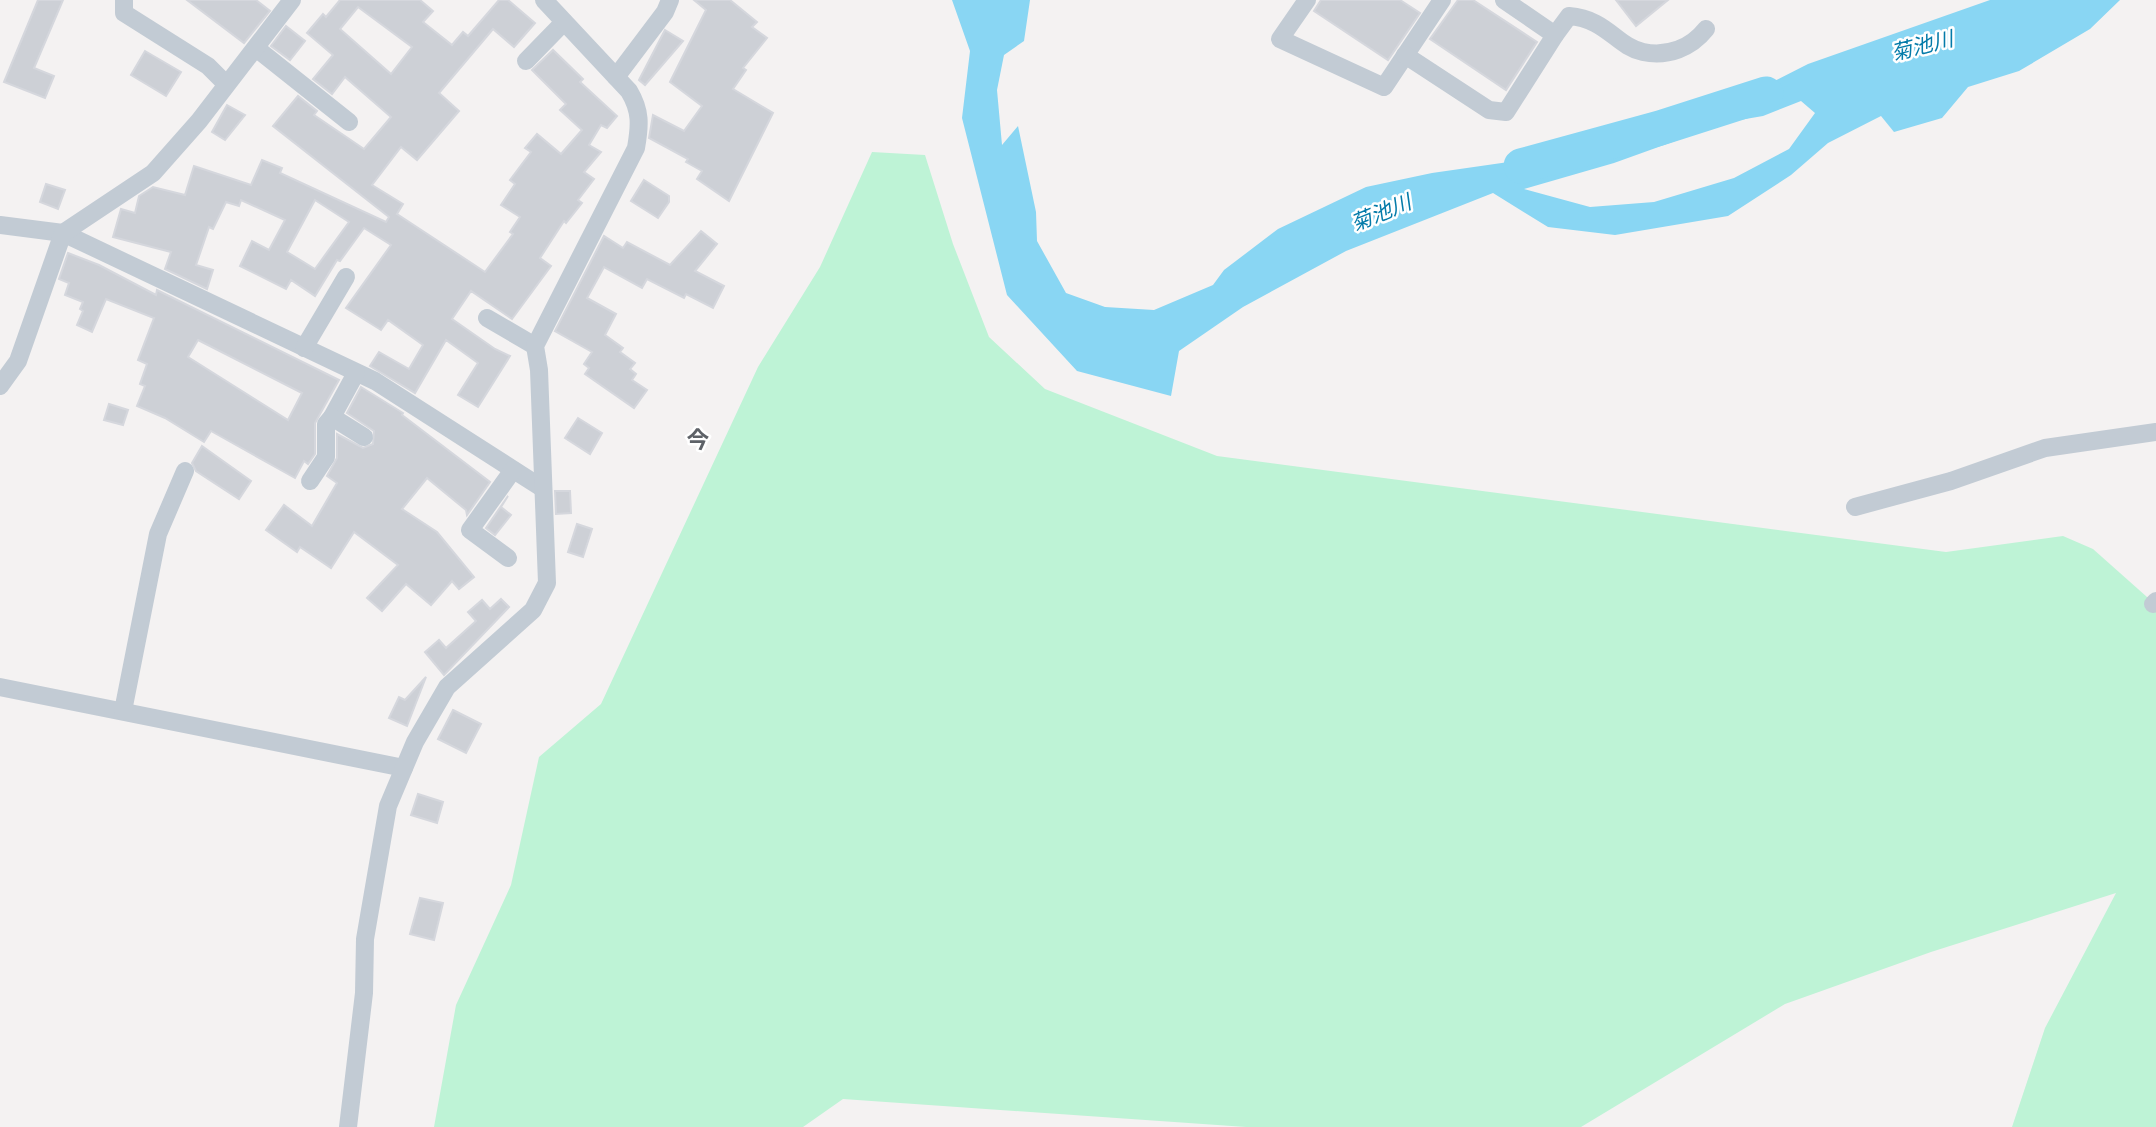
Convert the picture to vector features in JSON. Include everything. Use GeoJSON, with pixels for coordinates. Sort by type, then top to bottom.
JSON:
{"type":"FeatureCollection","features":[{"type":"Feature","properties":{"kind":"street"},"geometry":{"type":"LineString","coordinates":[[124,0],[124,13],[208,66],[225,83]]}},
{"type":"Feature","properties":{"kind":"street"},"geometry":{"type":"LineString","coordinates":[[0,386],[18,361],[64,233],[153,173],[199,121],[225,83],[256,48],[292,0]]}},
{"type":"Feature","properties":{"kind":"street"},"geometry":{"type":"LineString","coordinates":[[348,1127],[364,993],[368,915],[388,806],[415,742],[447,687],[533,610],[547,583],[540,370],[535,346],[636,148],[640,123],[638,105],[616,77],[544,0]]}},
{"type":"Feature","properties":{"kind":"street"},"geometry":{"type":"LineString","coordinates":[[616,77],[665,12],[670,0]]}},
{"type":"Feature","properties":{"kind":"street"},"geometry":{"type":"LineString","coordinates":[[1307,0],[1280,39],[1384,87],[1442,0]]}},
{"type":"Feature","properties":{"kind":"street"},"geometry":{"type":"LineString","coordinates":[[1504,0],[1555,35]]}},
{"type":"Feature","properties":{"kind":"street"},"geometry":{"type":"LineString","coordinates":[[1405,55],[1489,110],[1506,112],[1569,16],[1589,18],[1641,52],[1668,52],[1694,44],[1706,29]]}},
{"type":"Feature","properties":{"kind":"street"},"geometry":{"type":"LineString","coordinates":[[526,61],[564,22]]}},
{"type":"Feature","properties":{"kind":"street"},"geometry":{"type":"LineString","coordinates":[[256,48],[349,122]]}},
{"type":"Feature","properties":{"kind":"street"},"geometry":{"type":"LineString","coordinates":[[0,225],[64,233],[356,373],[385,388],[542,488]]}},
{"type":"Feature","properties":{"kind":"street"},"geometry":{"type":"LineString","coordinates":[[304,348],[346,277]]}},
{"type":"Feature","properties":{"kind":"street"},"geometry":{"type":"LineString","coordinates":[[487,318],[535,346]]}},
{"type":"Feature","properties":{"kind":"street"},"geometry":{"type":"LineString","coordinates":[[310,481],[326,457],[326,424],[356,373]]}},
{"type":"Feature","properties":{"kind":"street"},"geometry":{"type":"LineString","coordinates":[[332,417],[364,437]]}},
{"type":"Feature","properties":{"kind":"street"},"geometry":{"type":"LineString","coordinates":[[1855,507],[1951,481],[2045,447],[2156,432]]}},
{"type":"Feature","properties":{"kind":"street"},"geometry":{"type":"LineString","coordinates":[[508,558],[470,530],[513,470]]}},
{"type":"Feature","properties":{"kind":"street"},"geometry":{"type":"LineString","coordinates":[[123,711],[158,534],[185,471]]}},
{"type":"Feature","properties":{"kind":"street"},"geometry":{"type":"LineString","coordinates":[[0,687],[404,768]]}},
{"type":"Feature","properties":{"kind":"green space"},"geometry":{"type":"Polygon","coordinates":[[[872,152],[925,155],[953,244],[989,337],[1045,389],[1217,456],[1946,552],[2063,536],[2093,549],[2156,605],[2156,1127],[2012,1127],[2045,1028],[2116,893],[1931,952],[1785,1004],[1581,1127],[1246,1127],[843,1099],[803,1127],[434,1127],[456,1005],[511,885],[539,757],[601,704],[758,367],[820,267],[872,152]]]}},
{"type":"Feature","properties":{"kind":"water"},"geometry":{"type":"Polygon","coordinates":[[[952,0],[1030,0],[1024,41],[1004,55],[997,90],[1002,145],[1018,126],[1036,212],[1037,241],[1066,293],[1105,307],[1154,310],[1213,285],[1224,270],[1278,229],[1366,187],[1432,173],[1656,141],[1808,64],[1990,0],[2120,0],[2090,29],[2019,71],[1968,87],[1942,118],[1894,132],[1881,116],[1828,143],[1791,175],[1728,216],[1615,235],[1548,227],[1493,193],[1346,251],[1243,307],[1179,351],[1171,396],[1077,371],[1007,295],[962,118],[970,51],[952,0]],[[1801,101],[1763,116],[1728,122],[1614,163],[1524,189],[1590,207],[1654,202],[1734,178],[1789,149],[1815,113],[1801,101]]]}},
{"type":"Feature","properties":{"kind":"building"},"geometry":{"type":"Polygon","coordinates":[[[38,0],[63,0],[34,68],[54,76],[45,98],[4,82],[38,0]]]}},
{"type":"Feature","properties":{"kind":"building"},"geometry":{"type":"Polygon","coordinates":[[[187,0],[256,0],[270,11],[244,43],[187,0]]]}},
{"type":"Feature","properties":{"kind":"building"},"geometry":{"type":"Polygon","coordinates":[[[340,0],[420,0],[433,11],[423,22],[452,45],[463,32],[468,36],[499,0],[508,0],[535,23],[514,47],[493,29],[439,93],[459,111],[417,160],[401,147],[372,185],[403,204],[397,214],[485,272],[513,234],[510,232],[520,217],[501,205],[515,184],[510,180],[531,152],[525,148],[537,134],[561,154],[582,130],[560,110],[566,104],[532,70],[553,50],[583,79],[580,82],[617,116],[607,128],[601,125],[589,145],[601,152],[584,172],[594,179],[578,200],[582,203],[566,223],[564,221],[540,258],[551,266],[512,319],[471,291],[452,319],[495,349],[510,356],[478,407],[458,395],[478,363],[446,340],[415,393],[370,366],[379,352],[409,369],[423,345],[388,320],[381,330],[346,308],[391,245],[364,228],[340,261],[337,260],[315,296],[291,280],[286,289],[240,266],[252,241],[269,250],[285,220],[241,200],[239,206],[226,202],[213,229],[209,227],[196,265],[213,270],[207,289],[165,269],[171,252],[113,237],[121,209],[135,213],[139,196],[153,187],[185,195],[194,166],[251,185],[262,160],[282,168],[280,173],[386,222],[389,217],[273,126],[298,96],[317,111],[314,115],[364,149],[391,117],[345,77],[332,94],[313,79],[333,55],[307,33],[323,14],[326,17],[340,0]],[[358,7],[340,29],[391,74],[412,47],[358,7]],[[315,200],[287,252],[315,269],[349,222],[315,200]]]}},
{"type":"Feature","properties":{"kind":"building"},"geometry":{"type":"Polygon","coordinates":[[[694,0],[730,0],[757,22],[752,27],[767,38],[743,68],[746,70],[733,89],[773,113],[729,201],[697,179],[702,171],[686,162],[688,159],[649,138],[653,115],[684,131],[702,106],[670,82],[706,10],[694,0]]]}},
{"type":"Feature","properties":{"kind":"building"},"geometry":{"type":"Polygon","coordinates":[[[1321,0],[1400,0],[1420,13],[1388,60],[1314,11],[1321,0]]]}},
{"type":"Feature","properties":{"kind":"building"},"geometry":{"type":"Polygon","coordinates":[[[1458,0],[1473,0],[1537,42],[1506,90],[1430,39],[1458,0]]]}},
{"type":"Feature","properties":{"kind":"building"},"geometry":{"type":"Polygon","coordinates":[[[1616,0],[1668,0],[1636,26],[1616,0]]]}},
{"type":"Feature","properties":{"kind":"building"},"geometry":{"type":"Polygon","coordinates":[[[286,26],[305,41],[290,60],[271,46],[286,26]]]}},
{"type":"Feature","properties":{"kind":"building"},"geometry":{"type":"Polygon","coordinates":[[[665,30],[683,41],[645,85],[639,80],[665,30]]]}},
{"type":"Feature","properties":{"kind":"building"},"geometry":{"type":"Polygon","coordinates":[[[145,51],[181,72],[166,96],[131,75],[145,51]]]}},
{"type":"Feature","properties":{"kind":"building"},"geometry":{"type":"Polygon","coordinates":[[[227,105],[245,115],[225,140],[212,132],[227,105]]]}},
{"type":"Feature","properties":{"kind":"building"},"geometry":{"type":"Polygon","coordinates":[[[644,180],[669,196],[669,202],[658,218],[631,201],[644,180]]]}},
{"type":"Feature","properties":{"kind":"building"},"geometry":{"type":"Polygon","coordinates":[[[46,184],[65,190],[58,209],[40,202],[46,184]]]}},
{"type":"Feature","properties":{"kind":"building"},"geometry":{"type":"Polygon","coordinates":[[[701,231],[717,244],[695,271],[724,286],[713,308],[686,294],[684,298],[647,279],[642,288],[604,267],[587,298],[616,314],[605,335],[623,348],[620,352],[635,363],[630,369],[636,374],[632,380],[647,390],[634,408],[585,374],[589,368],[584,364],[592,352],[555,331],[604,236],[623,248],[627,242],[670,265],[701,231]]]}},
{"type":"Feature","properties":{"kind":"building"},"geometry":{"type":"Polygon","coordinates":[[[68,253],[99,265],[156,295],[157,290],[339,380],[315,423],[315,454],[308,464],[304,461],[295,478],[211,431],[204,442],[165,418],[137,406],[145,386],[140,384],[147,364],[138,360],[154,318],[106,299],[92,332],[77,325],[83,311],[80,309],[83,302],[65,295],[69,283],[59,279],[68,253]],[[198,340],[188,357],[288,420],[302,393],[198,340]]]}},
{"type":"Feature","properties":{"kind":"building"},"geometry":{"type":"Polygon","coordinates":[[[361,387],[403,413],[402,415],[490,482],[467,515],[466,510],[427,478],[402,509],[437,532],[474,577],[459,589],[452,581],[431,605],[406,584],[382,611],[367,598],[398,565],[354,532],[331,568],[300,547],[297,552],[266,530],[284,505],[312,526],[337,483],[327,476],[337,458],[337,434],[363,448],[373,444],[374,431],[347,413],[361,387]]]}},
{"type":"Feature","properties":{"kind":"building"},"geometry":{"type":"Polygon","coordinates":[[[109,404],[128,410],[123,425],[104,420],[109,404]]]}},
{"type":"Feature","properties":{"kind":"building"},"geometry":{"type":"Polygon","coordinates":[[[578,418],[602,433],[590,454],[565,438],[578,418]]]}},
{"type":"Feature","properties":{"kind":"building"},"geometry":{"type":"Polygon","coordinates":[[[202,446],[251,481],[239,499],[196,471],[192,463],[202,446]]]}},
{"type":"Feature","properties":{"kind":"building"},"geometry":{"type":"Polygon","coordinates":[[[555,491],[570,491],[571,513],[556,514],[555,491]]]}},
{"type":"Feature","properties":{"kind":"building"},"geometry":{"type":"Polygon","coordinates":[[[508,496],[501,507],[511,515],[495,535],[486,528],[508,496]]]}},
{"type":"Feature","properties":{"kind":"building"},"geometry":{"type":"Polygon","coordinates":[[[577,524],[592,529],[583,557],[568,552],[577,524]]]}},
{"type":"Feature","properties":{"kind":"building"},"geometry":{"type":"Polygon","coordinates":[[[501,599],[509,607],[444,675],[425,652],[439,640],[446,648],[476,621],[468,612],[482,600],[490,609],[501,599]]]}},
{"type":"Feature","properties":{"kind":"building"},"geometry":{"type":"Polygon","coordinates":[[[426,677],[407,726],[389,718],[399,697],[405,700],[426,677]]]}},
{"type":"Feature","properties":{"kind":"building"},"geometry":{"type":"Polygon","coordinates":[[[453,710],[481,724],[466,753],[438,739],[453,710]]]}},
{"type":"Feature","properties":{"kind":"building"},"geometry":{"type":"Polygon","coordinates":[[[418,794],[443,802],[437,823],[411,815],[418,794]]]}},
{"type":"Feature","properties":{"kind":"building"},"geometry":{"type":"Polygon","coordinates":[[[420,898],[443,903],[434,940],[410,934],[420,898]]]}},
{"type":"Feature","properties":{"kind":"waterway","name":"菊池川"},"geometry":{"type":"LineString","coordinates":[[1521,166],[1660,128],[1766,94]]}},
{"type":"Feature","properties":{"kind":"district","name":"今"},"geometry":{"type":"Point","coordinates":[698,440]}}]}
